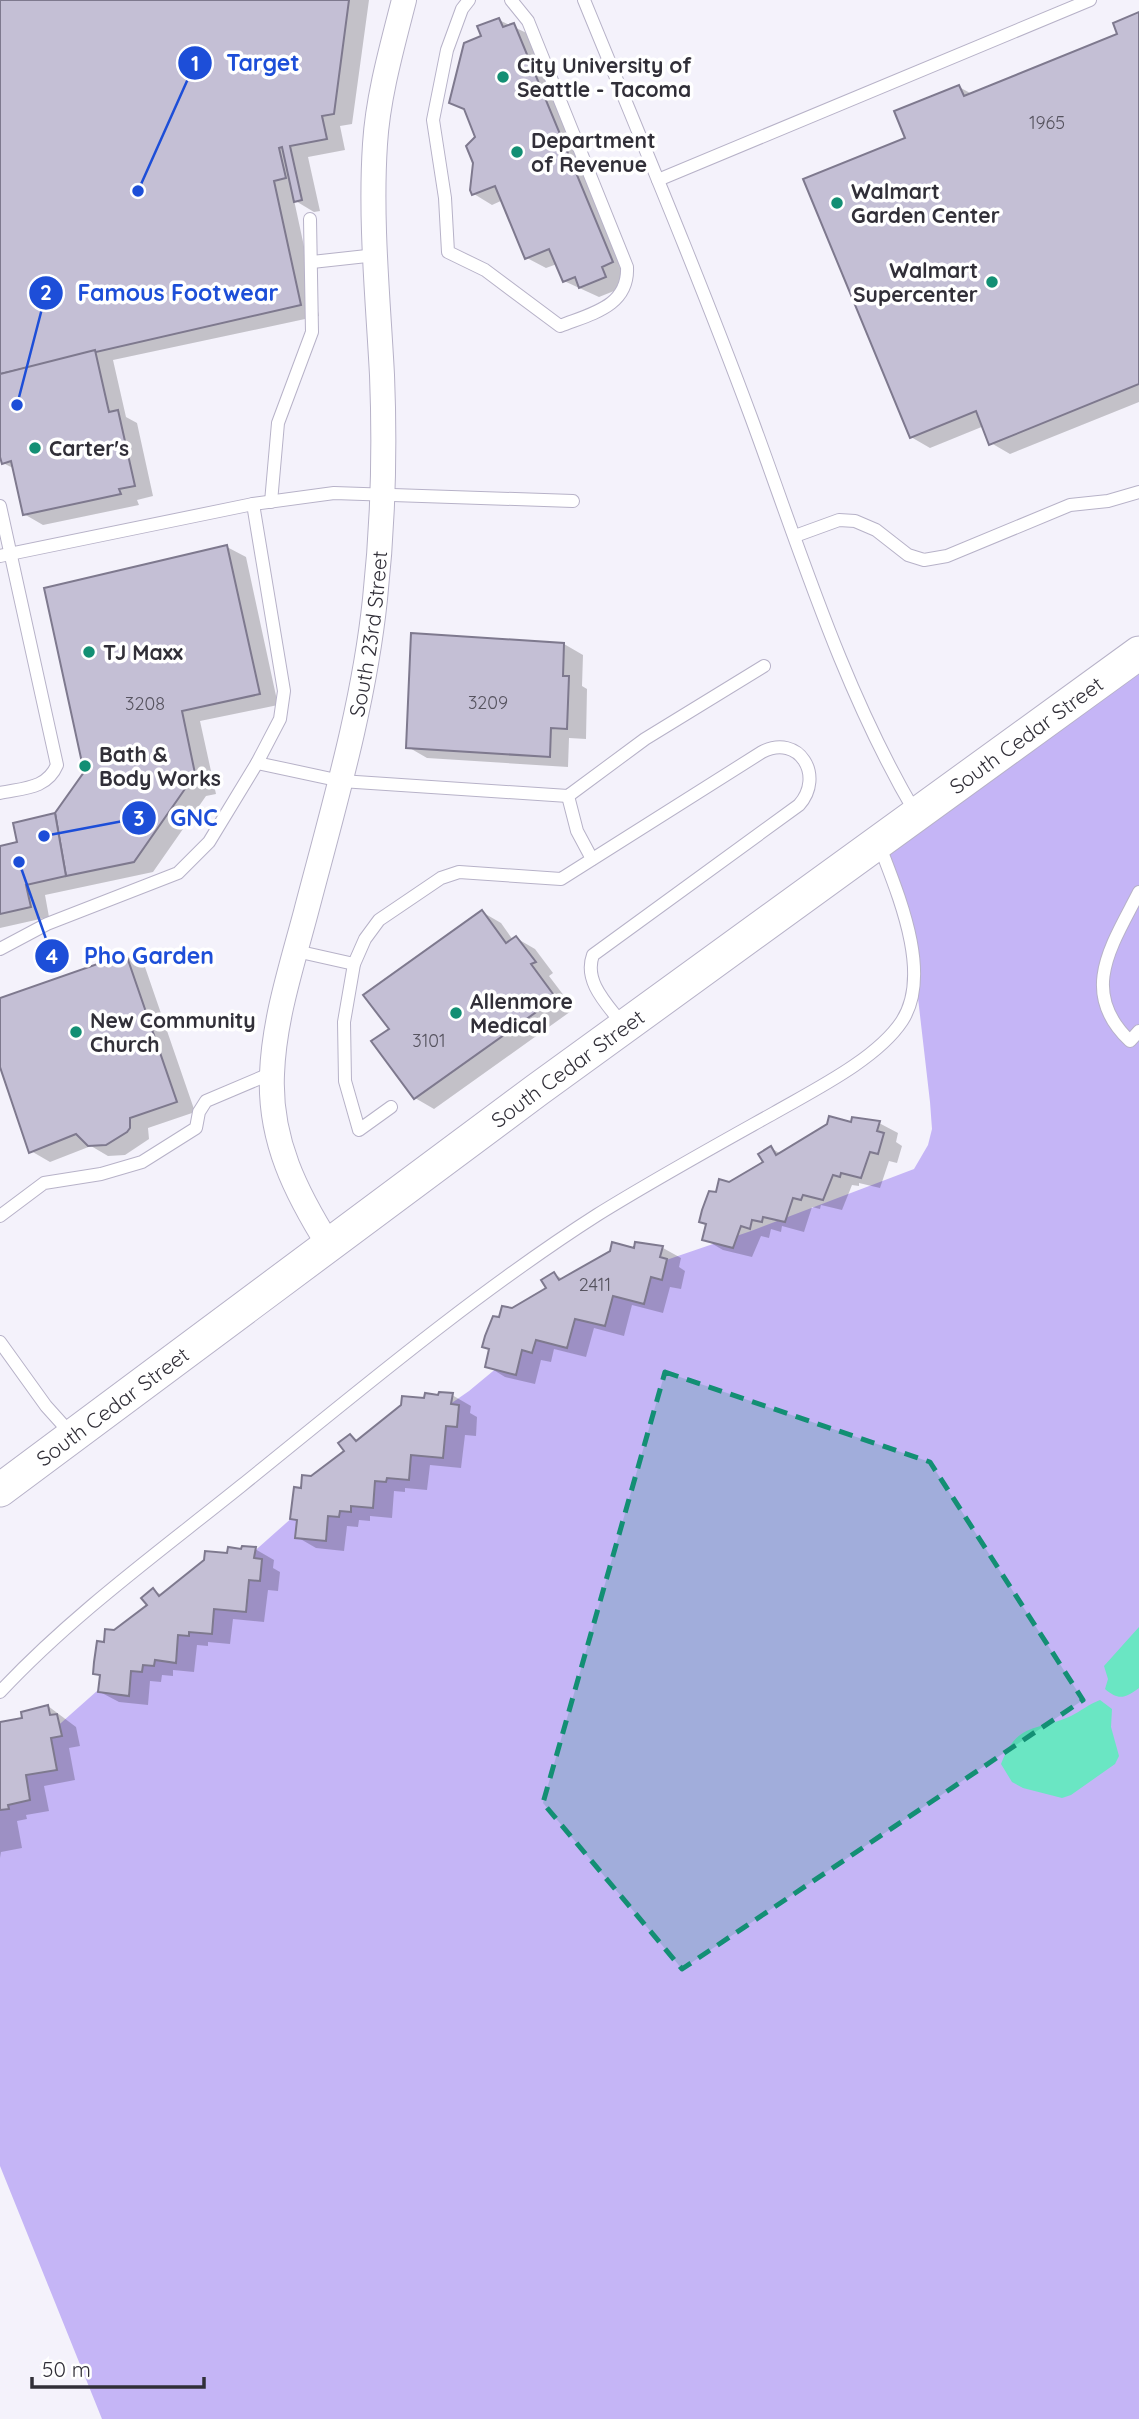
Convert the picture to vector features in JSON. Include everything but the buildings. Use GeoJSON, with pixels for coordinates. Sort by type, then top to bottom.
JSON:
{"type":"FeatureCollection","features":[{"type":"Feature","properties":{"kind":"main road","name":"South Cedar Street"},"geometry":{"type":"LineString","coordinates":[[0,1490],[330,1247],[537,1090],[878,841],[1138,657]]}},
{"type":"Feature","properties":{"kind":"street","name":"South 23rd Street"},"geometry":{"type":"LineString","coordinates":[[330,1247],[289,1176],[278,1135],[272,1073],[280,1009],[341,781],[365,674],[375,599],[381,496],[382,381],[376,254],[375,144],[404,0]]}},
{"type":"Feature","properties":{"kind":"lane"},"geometry":{"type":"LineString","coordinates":[[464,1],[447,50],[433,120],[445,198],[448,252],[485,270],[560,326],[610,305],[621,294],[626,281],[624,253],[539,46],[525,15],[511,0]]}},
{"type":"Feature","properties":{"kind":"lane"},"geometry":{"type":"LineString","coordinates":[[584,0],[708,300],[795,536],[875,738],[916,814]]}},
{"type":"Feature","properties":{"kind":"lane"},"geometry":{"type":"LineString","coordinates":[[658,180],[1090,0]]}},
{"type":"Feature","properties":{"kind":"lane"},"geometry":{"type":"LineString","coordinates":[[271,502],[278,423],[312,332],[310,219]]}},
{"type":"Feature","properties":{"kind":"lane"},"geometry":{"type":"LineString","coordinates":[[312,261],[376,254]]}},
{"type":"Feature","properties":{"kind":"lane"},"geometry":{"type":"LineString","coordinates":[[795,536],[839,520],[855,521],[876,530],[908,555],[924,560],[947,556],[1070,505],[1108,501],[1139,492]]}},
{"type":"Feature","properties":{"kind":"lane"},"geometry":{"type":"LineString","coordinates":[[5,555],[253,504],[334,493],[573,501]]}},
{"type":"Feature","properties":{"kind":"lane"},"geometry":{"type":"LineString","coordinates":[[0,948],[47,924],[178,873],[209,842],[257,763],[279,719],[284,691],[253,504]]}},
{"type":"Feature","properties":{"kind":"lane"},"geometry":{"type":"LineString","coordinates":[[0,506],[5,555],[57,765],[51,779],[43,784],[0,793]]}},
{"type":"Feature","properties":{"kind":"lane"},"geometry":{"type":"LineString","coordinates":[[257,763],[341,781],[568,796],[645,739],[764,666]]}},
{"type":"Feature","properties":{"kind":"lane"},"geometry":{"type":"LineString","coordinates":[[391,1107],[359,1130],[349,1100],[343,1063],[344,1022],[354,964],[365,939],[379,920],[449,874],[471,871],[561,879],[767,749],[790,749],[801,756],[808,767],[810,786],[799,805],[593,956],[590,965],[593,982],[625,1028]]}},
{"type":"Feature","properties":{"kind":"lane"},"geometry":{"type":"LineString","coordinates":[[568,796],[576,831],[592,859]]}},
{"type":"Feature","properties":{"kind":"lane"},"geometry":{"type":"LineString","coordinates":[[0,1692],[64,1630],[117,1586],[324,1419],[477,1302],[596,1216],[803,1097],[858,1062],[892,1034],[912,1001],[915,972],[903,911],[878,841]]}},
{"type":"Feature","properties":{"kind":"lane"},"geometry":{"type":"LineString","coordinates":[[1139,892],[1108,957],[1102,989],[1104,1005],[1115,1026],[1130,1041],[1139,1031]]}},
{"type":"Feature","properties":{"kind":"lane"},"geometry":{"type":"LineString","coordinates":[[296,951],[354,964]]}},
{"type":"Feature","properties":{"kind":"lane"},"geometry":{"type":"LineString","coordinates":[[0,1216],[44,1183],[101,1174],[142,1162],[196,1128],[199,1112],[210,1099],[272,1073]]}},
{"type":"Feature","properties":{"kind":"lane"},"geometry":{"type":"LineString","coordinates":[[0,1342],[46,1406],[73,1436]]}},
{"type":"Feature","properties":{"kind":"highlighted area"},"geometry":{"type":"Polygon","coordinates":[[[665,1372],[930,1462],[1083,1700],[682,1969],[543,1803],[665,1372]]]}},
{"type":"Feature","properties":{"kind":"shaded area"},"geometry":{"type":"Polygon","coordinates":[[[1139,653],[1139,2419],[102,2419],[0,2166],[0,1801],[8,1770],[312,1500],[469,1391],[599,1283],[751,1231],[914,1169],[928,1145],[932,1129],[930,1102],[915,972],[878,841],[1139,653]]]}},
{"type":"Feature","properties":{"kind":"shaded area"},"geometry":{"type":"Polygon","coordinates":[[[1139,1627],[1139,1688],[1126,1696],[1118,1697],[1105,1689],[1108,1679],[1104,1666],[1139,1627]]]}},
{"type":"Feature","properties":{"kind":"shaded area"},"geometry":{"type":"Polygon","coordinates":[[[1100,1700],[1112,1709],[1111,1727],[1119,1756],[1115,1764],[1071,1795],[1062,1798],[1023,1788],[1012,1782],[1001,1764],[1007,1750],[1021,1734],[1071,1716],[1100,1700]]]}},
{"type":"Feature","properties":{"kind":"place","name":"City University of Seattle - Tacoma"},"geometry":{"type":"Point","coordinates":[503,77]}},
{"type":"Feature","properties":{"kind":"place","name":"Department of Revenue"},"geometry":{"type":"Point","coordinates":[517,152]}},
{"type":"Feature","properties":{"kind":"place","name":"Target"},"geometry":{"type":"Point","coordinates":[138,191]}},
{"type":"Feature","properties":{"kind":"place","name":"Walmart Garden Center"},"geometry":{"type":"Point","coordinates":[837,203]}},
{"type":"Feature","properties":{"kind":"place","name":"Walmart Supercenter"},"geometry":{"type":"Point","coordinates":[992,282]}},
{"type":"Feature","properties":{"kind":"place","name":"Famous Footwear"},"geometry":{"type":"Point","coordinates":[17,405]}},
{"type":"Feature","properties":{"kind":"place","name":"Carter's"},"geometry":{"type":"Point","coordinates":[35,448]}},
{"type":"Feature","properties":{"kind":"place","name":"TJ Maxx"},"geometry":{"type":"Point","coordinates":[89,652]}},
{"type":"Feature","properties":{"kind":"place","name":"Bath & Body Works"},"geometry":{"type":"Point","coordinates":[85,766]}},
{"type":"Feature","properties":{"kind":"place","name":"GNC"},"geometry":{"type":"Point","coordinates":[44,836]}},
{"type":"Feature","properties":{"kind":"place","name":"Pho Garden"},"geometry":{"type":"Point","coordinates":[19,862]}},
{"type":"Feature","properties":{"kind":"place","name":"Allenmore Medical"},"geometry":{"type":"Point","coordinates":[456,1013]}},
{"type":"Feature","properties":{"kind":"place","name":"New Community Church"},"geometry":{"type":"Point","coordinates":[76,1032]}}]}
